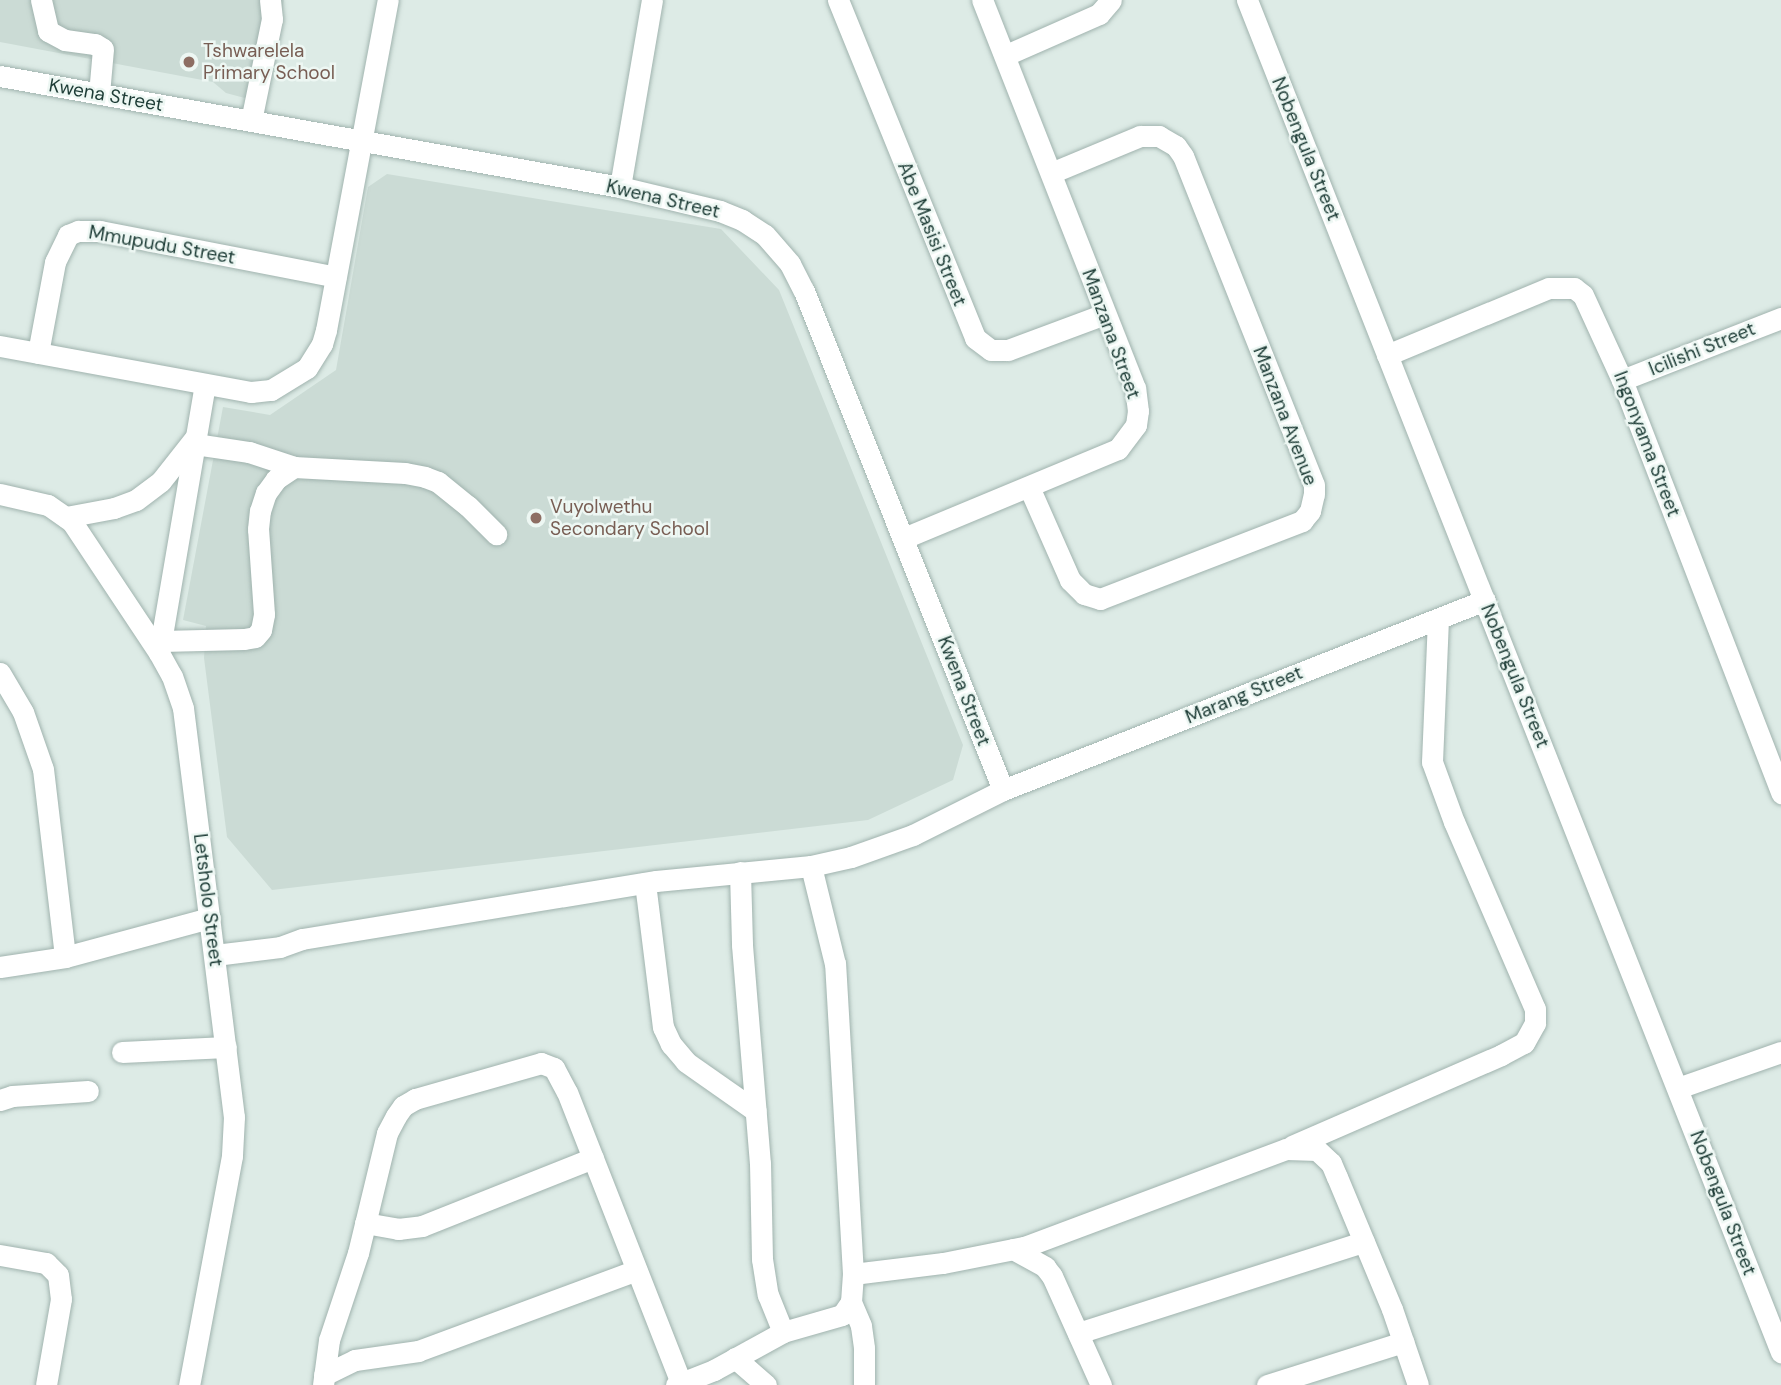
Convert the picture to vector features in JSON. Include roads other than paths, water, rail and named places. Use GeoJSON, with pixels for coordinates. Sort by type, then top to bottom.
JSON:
{"type":"FeatureCollection","features":[{"type":"Feature","properties":{"kind":"street"},"geometry":{"type":"LineString","coordinates":[[41,0],[48,31],[65,40],[95,44],[103,49],[99,94]]}},
{"type":"Feature","properties":{"kind":"street"},"geometry":{"type":"LineString","coordinates":[[251,121],[272,19],[270,0]]}},
{"type":"Feature","properties":{"kind":"street"},"geometry":{"type":"LineString","coordinates":[[0,346],[205,385],[261,391],[283,384],[307,368],[322,344],[387,0]]}},
{"type":"Feature","properties":{"kind":"street"},"geometry":{"type":"LineString","coordinates":[[620,187],[652,0]]}},
{"type":"Feature","properties":{"kind":"street","name":"Abe Masisi Street"},"geometry":{"type":"LineString","coordinates":[[838,0],[975,338],[991,349],[1008,350],[1105,314]]}},
{"type":"Feature","properties":{"kind":"street","name":"Manzana Street"},"geometry":{"type":"LineString","coordinates":[[904,538],[1118,449],[1136,425],[1138,411],[1135,388],[1006,55],[982,0]]}},
{"type":"Feature","properties":{"kind":"street"},"geometry":{"type":"LineString","coordinates":[[1006,55],[1100,14],[1111,0]]}},
{"type":"Feature","properties":{"kind":"street","name":"Nobengula Street"},"geometry":{"type":"LineString","coordinates":[[1247,0],[1781,1352]]}},
{"type":"Feature","properties":{"kind":"street","name":"Kwena Street"},"geometry":{"type":"LineString","coordinates":[[0,76],[620,187],[720,211],[754,228],[781,251],[804,290],[1003,790]]}},
{"type":"Feature","properties":{"kind":"street","name":"Manzana Avenue"},"geometry":{"type":"LineString","coordinates":[[1029,487],[1070,580],[1084,594],[1100,599],[1301,521],[1310,511],[1314,494],[1314,485],[1183,156],[1175,146],[1159,136],[1140,136],[1051,173]]}},
{"type":"Feature","properties":{"kind":"street","name":"Mmupudu Street"},"geometry":{"type":"LineString","coordinates":[[38,353],[60,246],[68,235],[78,231],[100,231],[336,277]]}},
{"type":"Feature","properties":{"kind":"street","name":"Ingonyama Street"},"geometry":{"type":"LineString","coordinates":[[1387,355],[1549,288],[1574,288],[1583,295],[1622,380],[1781,793]]}},
{"type":"Feature","properties":{"kind":"street","name":"Icilishi Street"},"geometry":{"type":"LineString","coordinates":[[1622,380],[1781,318]]}},
{"type":"Feature","properties":{"kind":"street"},"geometry":{"type":"LineString","coordinates":[[205,385],[160,647],[244,639],[255,637],[261,630],[264,614],[258,529],[260,511],[266,493],[276,479],[294,467]]}},
{"type":"Feature","properties":{"kind":"street"},"geometry":{"type":"LineString","coordinates":[[196,440],[249,452],[294,467],[405,473],[425,477],[438,482],[468,506],[496,534]]}},
{"type":"Feature","properties":{"kind":"street"},"geometry":{"type":"LineString","coordinates":[[66,517],[114,508],[135,500],[161,481],[196,440]]}},
{"type":"Feature","properties":{"kind":"street","name":"Letsholo Street"},"geometry":{"type":"LineString","coordinates":[[0,494],[48,505],[66,517],[160,647],[183,708],[233,1095],[234,1136],[189,1385]]}},
{"type":"Feature","properties":{"kind":"street","name":"Marang Street"},"geometry":{"type":"LineString","coordinates":[[215,956],[280,947],[302,939],[645,883],[811,866],[851,857],[913,835],[1003,790],[1485,600]]}},
{"type":"Feature","properties":{"kind":"street"},"geometry":{"type":"LineString","coordinates":[[853,1274],[943,1263],[1013,1249],[1071,1231],[1286,1149],[1501,1055],[1524,1042],[1535,1023],[1535,1009],[1454,822],[1432,762],[1438,619]]}},
{"type":"Feature","properties":{"kind":"street"},"geometry":{"type":"LineString","coordinates":[[0,673],[23,712],[43,769],[65,957]]}},
{"type":"Feature","properties":{"kind":"street"},"geometry":{"type":"LineString","coordinates":[[811,866],[835,964],[853,1274],[851,1302],[864,1348],[864,1385]]}},
{"type":"Feature","properties":{"kind":"street"},"geometry":{"type":"LineString","coordinates":[[740,872],[764,1278],[783,1332]]}},
{"type":"Feature","properties":{"kind":"street"},"geometry":{"type":"LineString","coordinates":[[645,883],[663,1027],[671,1044],[686,1062],[755,1111]]}},
{"type":"Feature","properties":{"kind":"street"},"geometry":{"type":"LineString","coordinates":[[0,967],[65,957],[210,918]]}},
{"type":"Feature","properties":{"kind":"street"},"geometry":{"type":"LineString","coordinates":[[122,1052],[226,1047]]}},
{"type":"Feature","properties":{"kind":"street"},"geometry":{"type":"LineString","coordinates":[[1678,1088],[1781,1052]]}},
{"type":"Feature","properties":{"kind":"street"},"geometry":{"type":"LineString","coordinates":[[324,1380],[329,1340],[352,1274],[387,1132],[403,1106],[428,1096],[548,1064],[554,1068],[567,1093],[679,1384],[735,1359],[783,1332],[842,1315],[851,1302]]}},
{"type":"Feature","properties":{"kind":"street"},"geometry":{"type":"LineString","coordinates":[[0,1100],[12,1096],[88,1091]]}},
{"type":"Feature","properties":{"kind":"street"},"geometry":{"type":"LineString","coordinates":[[1286,1149],[1317,1150],[1325,1156],[1337,1177],[1418,1385]]}},
{"type":"Feature","properties":{"kind":"street"},"geometry":{"type":"LineString","coordinates":[[365,1223],[398,1229],[422,1226],[593,1158]]}},
{"type":"Feature","properties":{"kind":"street"},"geometry":{"type":"LineString","coordinates":[[1078,1334],[1364,1242]]}},
{"type":"Feature","properties":{"kind":"street"},"geometry":{"type":"LineString","coordinates":[[1013,1249],[1045,1266],[1101,1385]]}},
{"type":"Feature","properties":{"kind":"street"},"geometry":{"type":"LineString","coordinates":[[0,1255],[46,1264],[58,1275],[61,1298],[46,1385]]}},
{"type":"Feature","properties":{"kind":"street"},"geometry":{"type":"LineString","coordinates":[[324,1380],[355,1360],[418,1350],[637,1270]]}},
{"type":"Feature","properties":{"kind":"street"},"geometry":{"type":"LineString","coordinates":[[1267,1385],[1403,1342]]}},
{"type":"Feature","properties":{"kind":"street"},"geometry":{"type":"LineString","coordinates":[[735,1359],[766,1385]]}},
{"type":"Feature","properties":{"kind":"place","name":"Tshwarelela Primary School"},"geometry":{"type":"Point","coordinates":[189,62]}},
{"type":"Feature","properties":{"kind":"place","name":"Vuyolwethu Secondary School"},"geometry":{"type":"Point","coordinates":[536,518]}}]}
